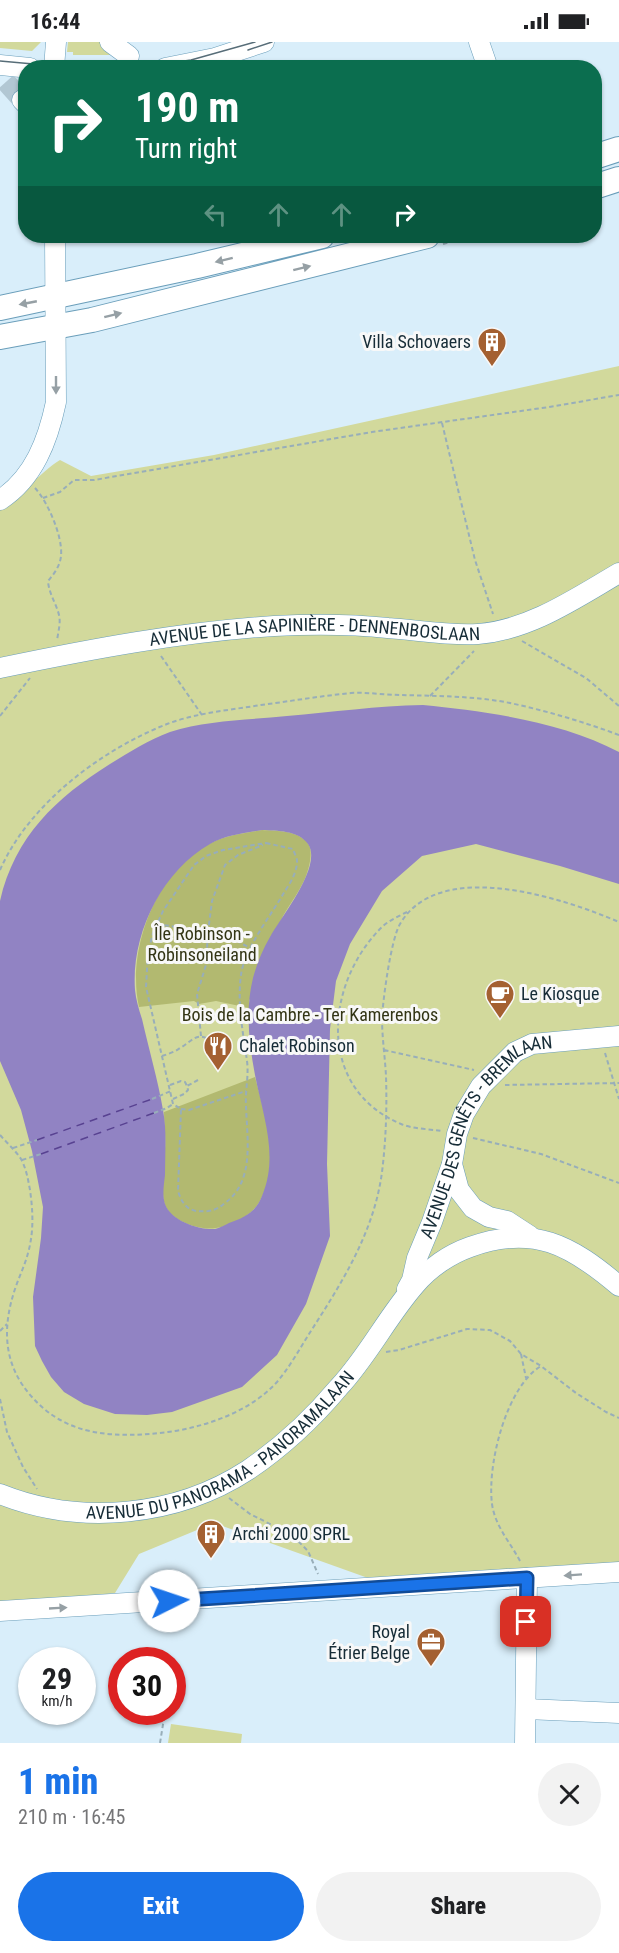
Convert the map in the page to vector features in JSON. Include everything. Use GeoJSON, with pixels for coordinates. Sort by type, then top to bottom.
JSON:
{"type":"FeatureCollection","features":[{"type":"Feature","properties":{"kind":"main road"},"geometry":{"type":"LineString","coordinates":[[602,154],[619,149]]}},
{"type":"Feature","properties":{"kind":"main road"},"geometry":{"type":"LineString","coordinates":[[602,184],[619,179]]}},
{"type":"Feature","properties":{"kind":"main road"},"geometry":{"type":"LineString","coordinates":[[0,308],[197,267],[294,243]]}},
{"type":"Feature","properties":{"kind":"main road"},"geometry":{"type":"LineString","coordinates":[[0,337],[92,320],[400,243]]}},
{"type":"Feature","properties":{"kind":"street"},"geometry":{"type":"LineString","coordinates":[[55,60],[56,42]]}},
{"type":"Feature","properties":{"kind":"street"},"geometry":{"type":"LineString","coordinates":[[110,42],[129,56]]}},
{"type":"Feature","properties":{"kind":"street"},"geometry":{"type":"LineString","coordinates":[[205,60],[264,42]]}},
{"type":"Feature","properties":{"kind":"street"},"geometry":{"type":"LineString","coordinates":[[479,42],[485,60]]}},
{"type":"Feature","properties":{"kind":"street"},"geometry":{"type":"LineString","coordinates":[[0,500],[24,478],[36,463],[51,428],[56,402],[56,243]]}},
{"type":"Feature","properties":{"kind":"street","name":"AVENUE DE LA SAPINIÈRE - DENNENBOSLAAN"},"geometry":{"type":"LineString","coordinates":[[0,668],[150,640],[274,626],[323,624],[478,634],[537,618],[619,573]]}},
{"type":"Feature","properties":{"kind":"street","name":"AVENUE DES GENÊTS - BREMLAAN"},"geometry":{"type":"LineString","coordinates":[[403,1300],[452,1164],[457,1134],[464,1113],[486,1081],[515,1052],[532,1044],[610,1037]]}},
{"type":"Feature","properties":{"kind":"street"},"geometry":{"type":"LineString","coordinates":[[452,1164],[459,1190],[473,1208]]}},
{"type":"Feature","properties":{"kind":"street"},"geometry":{"type":"LineString","coordinates":[[437,1207],[454,1204],[473,1208],[489,1217],[507,1221],[532,1237],[576,1254],[596,1266],[619,1286]]}},
{"type":"Feature","properties":{"kind":"street"},"geometry":{"type":"LineString","coordinates":[[403,1300],[417,1282],[455,1252],[485,1241],[510,1236],[532,1237]]}},
{"type":"Feature","properties":{"kind":"street","name":"AVENUE DU PANORAMA - PANORAMALAAN"},"geometry":{"type":"LineString","coordinates":[[0,1494],[49,1509],[117,1514],[160,1507],[217,1487],[248,1470],[301,1428],[340,1387],[403,1300]]}},
{"type":"Feature","properties":{"kind":"street"},"geometry":{"type":"LineString","coordinates":[[0,1611],[619,1572]]}},
{"type":"Feature","properties":{"kind":"street"},"geometry":{"type":"LineString","coordinates":[[525,1743],[527,1578]]}},
{"type":"Feature","properties":{"kind":"street"},"geometry":{"type":"LineString","coordinates":[[526,1709],[619,1713]]}},
{"type":"Feature","properties":{"kind":"path"},"geometry":{"type":"LineString","coordinates":[[43,498],[60,492],[74,480],[94,480],[341,437],[619,395]]}},
{"type":"Feature","properties":{"kind":"path"},"geometry":{"type":"LineString","coordinates":[[442,423],[475,560],[507,628],[522,640],[586,678],[619,706]]}},
{"type":"Feature","properties":{"kind":"path"},"geometry":{"type":"LineString","coordinates":[[24,478],[43,498],[62,544],[61,558],[56,571],[48,581],[49,594],[60,618],[57,640],[61,655]]}},
{"type":"Feature","properties":{"kind":"path"},"geometry":{"type":"LineString","coordinates":[[430,696],[474,651],[478,634]]}},
{"type":"Feature","properties":{"kind":"path"},"geometry":{"type":"LineString","coordinates":[[150,640],[202,715]]}},
{"type":"Feature","properties":{"kind":"path"},"geometry":{"type":"LineString","coordinates":[[0,716],[34,674],[41,659]]}},
{"type":"Feature","properties":{"kind":"path"},"geometry":{"type":"LineString","coordinates":[[0,870],[21,831],[58,792],[92,765],[126,743],[169,723],[202,715],[353,693],[430,696],[509,703],[587,723],[619,735]]}},
{"type":"Feature","properties":{"kind":"path"},"geometry":{"type":"LineString","coordinates":[[201,1036],[197,1001],[206,964],[212,901],[225,865],[238,855],[266,843]]}},
{"type":"Feature","properties":{"kind":"path"},"geometry":{"type":"LineString","coordinates":[[173,1104],[146,987],[148,953],[163,911],[194,865],[206,856],[223,850],[266,843],[293,849],[297,860],[294,876],[250,948],[242,968],[239,1003],[247,1061],[248,1143],[241,1186],[217,1209],[205,1211],[190,1209],[182,1204],[178,1191],[181,1110]]}},
{"type":"Feature","properties":{"kind":"path"},"geometry":{"type":"LineString","coordinates":[[0,1136],[22,1160],[32,1206],[32,1232],[28,1255],[10,1306],[7,1347],[15,1374],[32,1397],[56,1417],[82,1429],[115,1436],[178,1431],[220,1419],[256,1401],[277,1382],[331,1300],[355,1257],[370,1222],[381,1173],[386,1116],[382,1019],[393,945],[398,926],[410,911],[419,901],[454,890],[475,887],[528,893],[583,907],[619,922]]}},
{"type":"Feature","properties":{"kind":"path"},"geometry":{"type":"LineString","coordinates":[[410,911],[385,924],[365,947],[348,975],[341,998],[337,1043],[349,1080],[366,1101],[403,1125],[457,1134],[541,1154],[619,1183]]}},
{"type":"Feature","properties":{"kind":"path"},"geometry":{"type":"LineString","coordinates":[[157,924],[221,932],[250,948]]}},
{"type":"Feature","properties":{"kind":"path"},"geometry":{"type":"LineString","coordinates":[[162,1056],[180,1049],[194,1038],[201,1036],[210,1040],[215,1053]]}},
{"type":"Feature","properties":{"kind":"path"},"geometry":{"type":"LineString","coordinates":[[610,1037],[619,1099]]}},
{"type":"Feature","properties":{"kind":"path"},"geometry":{"type":"LineString","coordinates":[[384,1050],[477,1071],[486,1081],[619,1083]]}},
{"type":"Feature","properties":{"kind":"path"},"geometry":{"type":"LineString","coordinates":[[187,1086],[198,1080]]}},
{"type":"Feature","properties":{"kind":"path"},"geometry":{"type":"LineString","coordinates":[[169,1085],[182,1081],[187,1086],[186,1093],[173,1099]]}},
{"type":"Feature","properties":{"kind":"path"},"geometry":{"type":"LineString","coordinates":[[152,1099],[171,1091]]}},
{"type":"Feature","properties":{"kind":"path"},"geometry":{"type":"LineString","coordinates":[[173,1104],[181,1110],[189,1110],[246,1091]]}},
{"type":"Feature","properties":{"kind":"path"},"geometry":{"type":"LineString","coordinates":[[154,1113],[173,1104]]}},
{"type":"Feature","properties":{"kind":"path"},"geometry":{"type":"LineString","coordinates":[[13,1148],[37,1140]]}},
{"type":"Feature","properties":{"kind":"path"},"geometry":{"type":"LineString","coordinates":[[22,1160],[41,1154]]}},
{"type":"Feature","properties":{"kind":"path"},"geometry":{"type":"LineString","coordinates":[[0,1331],[7,1324]]}},
{"type":"Feature","properties":{"kind":"path"},"geometry":{"type":"LineString","coordinates":[[366,1354],[399,1350],[467,1329],[490,1330],[510,1341],[520,1354],[606,1412],[619,1418]]}},
{"type":"Feature","properties":{"kind":"path"},"geometry":{"type":"LineString","coordinates":[[520,1354],[526,1378]]}},
{"type":"Feature","properties":{"kind":"path"},"geometry":{"type":"LineString","coordinates":[[527,1578],[499,1526],[492,1504],[492,1479],[494,1457],[510,1407],[526,1378],[541,1366]]}},
{"type":"Feature","properties":{"kind":"path"},"geometry":{"type":"LineString","coordinates":[[0,1399],[11,1441],[23,1467],[49,1509]]}},
{"type":"Feature","properties":{"kind":"path"},"geometry":{"type":"LineString","coordinates":[[217,1487],[250,1514],[292,1535],[308,1551],[319,1575],[321,1591]]}},
{"type":"Feature","properties":{"kind":"path"},"geometry":{"type":"LineString","coordinates":[[160,1743],[163,1725]]}},
{"type":"Feature","properties":{"kind":"green space"},"geometry":{"type":"Polygon","coordinates":[[[0,42],[41,42],[32,51],[0,48],[0,42]]]}},
{"type":"Feature","properties":{"kind":"green space"},"geometry":{"type":"Polygon","coordinates":[[[68,42],[106,42],[113,55],[73,55],[73,52],[67,52],[68,42]]]}},
{"type":"Feature","properties":{"kind":"green space","name":"Bois de la Cambre - Ter Kamerenbos"},"geometry":{"type":"Polygon","coordinates":[[[619,366],[619,1567],[382,1583],[214,1523],[139,1554],[115,1593],[0,1607],[0,507],[60,460],[91,476],[214,455],[619,366]]]}},
{"type":"Feature","properties":{"kind":"green space","name":"Île Robinson - Robinsoneiland"},"geometry":{"type":"Polygon","coordinates":[[[262,830],[287,832],[300,836],[309,845],[311,856],[304,881],[283,916],[274,937],[249,1001],[249,1008],[216,1001],[139,1007],[136,985],[137,961],[150,912],[162,890],[176,870],[193,854],[213,842],[262,830]]]}},
{"type":"Feature","properties":{"kind":"green space"},"geometry":{"type":"Polygon","coordinates":[[[255,1077],[269,1138],[270,1154],[267,1185],[261,1199],[248,1214],[223,1227],[209,1229],[187,1224],[173,1216],[165,1205],[164,1112],[255,1077]]]}},
{"type":"Feature","properties":{"kind":"green space"},"geometry":{"type":"Polygon","coordinates":[[[171,1725],[242,1734],[241,1743],[168,1743],[171,1725]]]}},
{"type":"Feature","properties":{"kind":"shaded area"},"geometry":{"type":"Polygon","coordinates":[[[423,705],[524,720],[574,733],[619,752],[619,884],[476,844],[422,856],[382,891],[350,944],[336,981],[330,1029],[327,1164],[330,1236],[306,1304],[277,1355],[242,1387],[172,1412],[147,1415],[115,1414],[84,1404],[64,1392],[51,1377],[35,1346],[33,1297],[43,1207],[21,1110],[0,1061],[0,901],[16,857],[40,821],[72,791],[110,764],[170,732],[228,721],[423,705]],[[262,830],[222,838],[193,856],[177,871],[153,907],[138,948],[135,994],[164,1118],[166,1142],[164,1201],[168,1210],[179,1220],[201,1228],[217,1229],[249,1214],[259,1202],[267,1181],[268,1136],[250,1039],[251,990],[256,967],[265,946],[299,891],[310,865],[311,853],[308,844],[299,836],[287,832],[262,830]]]}},
{"type":"Feature","properties":{"kind":"ferry route"},"geometry":{"type":"LineString","coordinates":[[37,1140],[152,1099]]}},
{"type":"Feature","properties":{"kind":"ferry route"},"geometry":{"type":"LineString","coordinates":[[41,1154],[154,1113]]}},
{"type":"Feature","properties":{"kind":"tunnel"},"geometry":{"type":"LineString","coordinates":[[6,82],[18,96]]}},
{"type":"Feature","properties":{"kind":"tram line"},"geometry":{"type":"LineString","coordinates":[[191,60],[255,42]]}},
{"type":"Feature","properties":{"kind":"tram line"},"geometry":{"type":"LineString","coordinates":[[248,50],[272,42]]}},
{"type":"Feature","properties":{"kind":"tram line"},"geometry":{"type":"LineString","coordinates":[[0,61],[18,63]]}},
{"type":"Feature","properties":{"kind":"place","name":"Villa Schovaers"},"geometry":{"type":"Point","coordinates":[492,368]}},
{"type":"Feature","properties":{"kind":"place","name":"Le Kiosque"},"geometry":{"type":"Point","coordinates":[500,1020]}},
{"type":"Feature","properties":{"kind":"place","name":"Chalet Robinson"},"geometry":{"type":"Point","coordinates":[218,1072]}},
{"type":"Feature","properties":{"kind":"place","name":"Archi 2000 SPRL"},"geometry":{"type":"Point","coordinates":[211,1560]}},
{"type":"Feature","properties":{"kind":"place","name":"Royal Étrier Belge"},"geometry":{"type":"Point","coordinates":[431,1668]}},
{"type":"Feature","properties":{"kind":"route"},"geometry":{"type":"LineString","coordinates":[[169,1601],[527,1578],[526,1622]]}}]}
